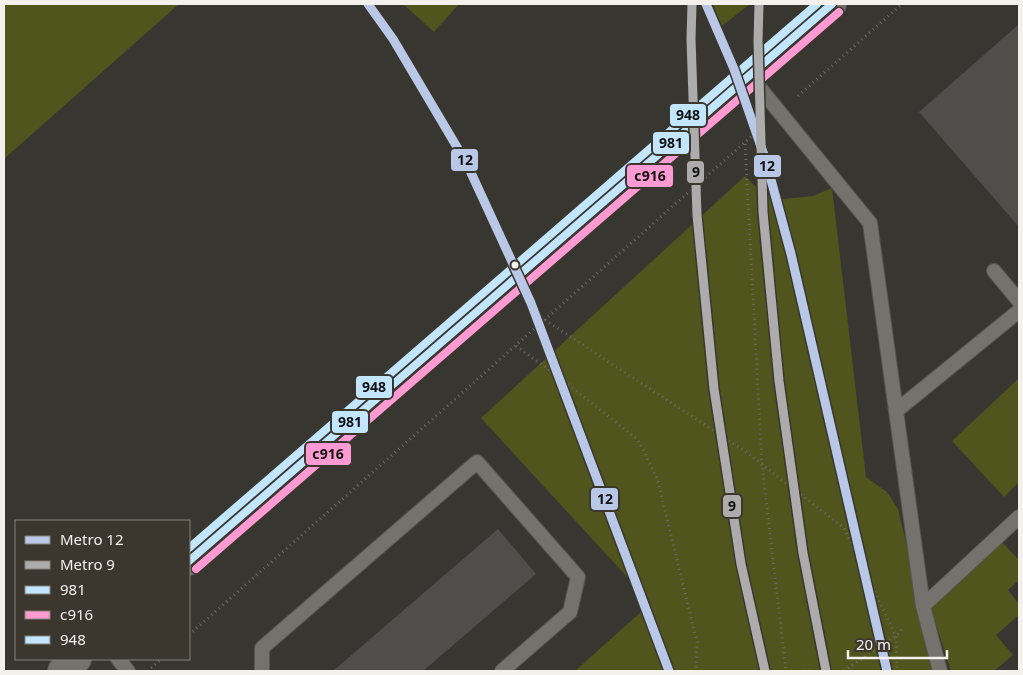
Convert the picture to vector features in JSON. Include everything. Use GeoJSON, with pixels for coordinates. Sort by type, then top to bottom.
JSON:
{"type":"FeatureCollection","features":[{"type":"Feature","properties":{"kind":"street"},"geometry":{"type":"LineString","coordinates":[[190,560],[832,4]]}},
{"type":"Feature","properties":{"kind":"street"},"geometry":{"type":"LineString","coordinates":[[62,671],[75,660]]}},
{"type":"Feature","properties":{"kind":"lane"},"geometry":{"type":"LineString","coordinates":[[750,76],[870,223],[922,606],[940,671]]}},
{"type":"Feature","properties":{"kind":"lane"},"geometry":{"type":"LineString","coordinates":[[994,271],[1019,301]]}},
{"type":"Feature","properties":{"kind":"lane"},"geometry":{"type":"LineString","coordinates":[[896,411],[1019,311]]}},
{"type":"Feature","properties":{"kind":"lane"},"geometry":{"type":"LineString","coordinates":[[262,671],[262,648],[477,462],[578,577],[570,612],[502,671]]}},
{"type":"Feature","properties":{"kind":"lane"},"geometry":{"type":"LineString","coordinates":[[922,606],[1019,517]]}},
{"type":"Feature","properties":{"kind":"lane"},"geometry":{"type":"LineString","coordinates":[[119,660],[128,671]]}},
{"type":"Feature","properties":{"kind":"path"},"geometry":{"type":"LineString","coordinates":[[190,634],[902,4]]}},
{"type":"Feature","properties":{"kind":"path"},"geometry":{"type":"LineString","coordinates":[[745,143],[762,465],[786,671]]}},
{"type":"Feature","properties":{"kind":"path"},"geometry":{"type":"LineString","coordinates":[[545,320],[746,452],[844,528],[896,636],[897,671]]}},
{"type":"Feature","properties":{"kind":"path"},"geometry":{"type":"LineString","coordinates":[[516,346],[559,377],[638,440],[657,478],[697,642],[696,671]]}},
{"type":"Feature","properties":{"kind":"path"},"geometry":{"type":"LineString","coordinates":[[844,671],[896,636],[922,606]]}},
{"type":"Feature","properties":{"kind":"path"},"geometry":{"type":"LineString","coordinates":[[148,671],[161,660]]}},
{"type":"Feature","properties":{"kind":"path"},"geometry":{"type":"LineString","coordinates":[[804,671],[810,671]]}},
{"type":"Feature","properties":{"kind":"green space"},"geometry":{"type":"Polygon","coordinates":[[[4,4],[179,4],[4,159],[4,4]]]}},
{"type":"Feature","properties":{"kind":"green space"},"geometry":{"type":"Polygon","coordinates":[[[403,4],[459,4],[434,32],[403,4]]]}},
{"type":"Feature","properties":{"kind":"green space"},"geometry":{"type":"Polygon","coordinates":[[[703,4],[750,4],[722,26],[703,4]]]}},
{"type":"Feature","properties":{"kind":"green space"},"geometry":{"type":"Polygon","coordinates":[[[745,176],[761,192],[783,199],[813,196],[832,188],[866,477],[887,492],[898,509],[937,671],[575,671],[651,603],[481,418],[745,176]]]}},
{"type":"Feature","properties":{"kind":"green space"},"geometry":{"type":"Polygon","coordinates":[[[1019,378],[1019,482],[1004,497],[952,441],[1019,378]]]}},
{"type":"Feature","properties":{"kind":"green space"},"geometry":{"type":"Polygon","coordinates":[[[1002,542],[1019,560],[1019,580],[1008,590],[1019,604],[1019,615],[996,635],[1013,655],[994,671],[951,671],[931,609],[1002,542]]]}},
{"type":"Feature","properties":{"kind":"building"},"geometry":{"type":"Polygon","coordinates":[[[1019,24],[1019,227],[919,112],[1019,24]]]}},
{"type":"Feature","properties":{"kind":"building"},"geometry":{"type":"Polygon","coordinates":[[[498,529],[536,574],[423,671],[333,671],[498,529]]]}},
{"type":"Feature","properties":{"kind":"metro line","name":"12"},"geometry":{"type":"LineString","coordinates":[[368,4],[393,39],[467,164],[531,303],[669,671]]}},
{"type":"Feature","properties":{"kind":"metro line","name":"9"},"geometry":{"type":"LineString","coordinates":[[692,4],[691,39],[697,215],[714,389],[741,564],[765,671]]}},
{"type":"Feature","properties":{"kind":"metro line","name":"12"},"geometry":{"type":"LineString","coordinates":[[706,4],[734,69],[766,161],[791,254],[887,671]]}},
{"type":"Feature","properties":{"kind":"metro line","name":"9"},"geometry":{"type":"LineString","coordinates":[[759,4],[758,41],[763,212],[779,381],[803,553],[826,671]]}},
{"type":"Feature","properties":{"kind":"transit line","name":"948"},"geometry":{"type":"LineString","coordinates":[[190,547],[817,4]]}},
{"type":"Feature","properties":{"kind":"transit line","name":"981"},"geometry":{"type":"LineString","coordinates":[[190,560],[832,4]]}},
{"type":"Feature","properties":{"kind":"transit line","name":"с916"},"geometry":{"type":"LineString","coordinates":[[196,569],[839,12]]}}]}
